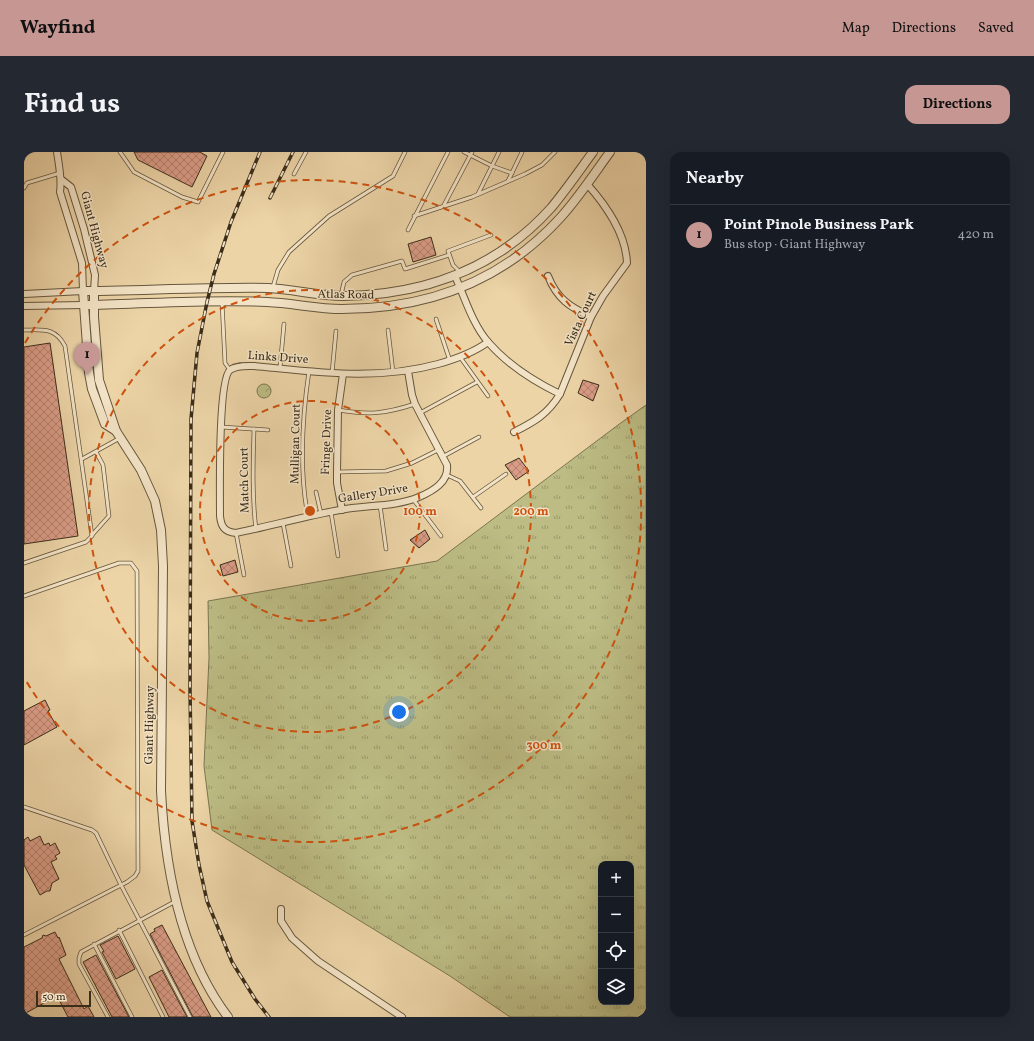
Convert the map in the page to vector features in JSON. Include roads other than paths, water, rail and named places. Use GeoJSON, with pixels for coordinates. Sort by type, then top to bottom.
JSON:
{"type":"FeatureCollection","features":[{"type":"Feature","properties":{"kind":"street","name":"Giant Highway"},"geometry":{"type":"LineString","coordinates":[[57,152],[62,180],[60,192],[82,263],[89,373],[92,389],[105,424],[118,435]]}},
{"type":"Feature","properties":{"kind":"street","name":"Atlas Road"},"geometry":{"type":"LineString","coordinates":[[24,294],[232,287],[273,289],[341,296],[370,295],[402,291],[458,274],[484,261],[505,248],[537,221],[558,199],[592,152]]}},
{"type":"Feature","properties":{"kind":"street","name":"Atlas Road"},"geometry":{"type":"LineString","coordinates":[[24,306],[84,306],[222,301],[268,302],[340,309],[370,309],[405,305],[433,298],[461,288],[491,273],[527,249],[560,219],[610,152]]}},
{"type":"Feature","properties":{"kind":"street","name":"Giant Highway"},"geometry":{"type":"LineString","coordinates":[[62,180],[71,187],[84,229],[95,274],[94,320],[99,380],[118,435],[141,470],[150,488],[155,501],[161,530],[163,566],[161,791],[163,825],[179,917],[195,959],[216,999],[228,1017]]}},
{"type":"Feature","properties":{"kind":"street","name":"Vista Court"},"geometry":{"type":"LineString","coordinates":[[514,432],[546,413],[554,404],[560,394],[591,318],[611,285],[627,263],[619,233],[609,212],[587,184]]}},
{"type":"Feature","properties":{"kind":"street"},"geometry":{"type":"LineString","coordinates":[[458,274],[461,288],[471,313],[488,342],[522,373],[560,394]]}},
{"type":"Feature","properties":{"kind":"street"},"geometry":{"type":"LineString","coordinates":[[548,276],[558,295],[567,304],[591,318]]}},
{"type":"Feature","properties":{"kind":"street","name":"Links Drive"},"geometry":{"type":"LineString","coordinates":[[230,370],[241,366],[254,366],[342,374],[408,371],[450,361],[481,347],[488,342]]}},
{"type":"Feature","properties":{"kind":"street"},"geometry":{"type":"LineString","coordinates":[[230,370],[226,376],[224,386],[221,427],[220,516],[221,525],[226,531],[234,533]]}},
{"type":"Feature","properties":{"kind":"street"},"geometry":{"type":"LineString","coordinates":[[408,371],[415,404],[447,466],[447,475]]}},
{"type":"Feature","properties":{"kind":"street","name":"Fringe Drive"},"geometry":{"type":"LineString","coordinates":[[342,374],[338,410],[337,472],[337,483],[342,510]]}},
{"type":"Feature","properties":{"kind":"street","name":"Gallery Drive"},"geometry":{"type":"LineString","coordinates":[[234,533],[256,530],[331,512],[413,499],[440,485],[447,475]]}},
{"type":"Feature","properties":{"kind":"street"},"geometry":{"type":"LineString","coordinates":[[281,909],[282,921],[292,938],[318,961],[402,1017]]}},
{"type":"Feature","properties":{"kind":"lane"},"geometry":{"type":"LineString","coordinates":[[120,152],[134,172],[182,197],[198,202],[223,152]]}},
{"type":"Feature","properties":{"kind":"lane"},"geometry":{"type":"LineString","coordinates":[[294,174],[306,152]]}},
{"type":"Feature","properties":{"kind":"lane"},"geometry":{"type":"LineString","coordinates":[[273,289],[278,270],[282,261],[289,252],[329,216],[393,176],[405,152]]}},
{"type":"Feature","properties":{"kind":"lane"},"geometry":{"type":"LineString","coordinates":[[408,230],[448,152]]}},
{"type":"Feature","properties":{"kind":"lane"},"geometry":{"type":"LineString","coordinates":[[464,152],[471,154],[492,166],[512,173]]}},
{"type":"Feature","properties":{"kind":"lane"},"geometry":{"type":"LineString","coordinates":[[478,194],[499,152]]}},
{"type":"Feature","properties":{"kind":"lane"},"geometry":{"type":"LineString","coordinates":[[508,181],[522,152]]}},
{"type":"Feature","properties":{"kind":"lane"},"geometry":{"type":"LineString","coordinates":[[414,216],[478,194],[508,181],[542,165],[555,152]]}},
{"type":"Feature","properties":{"kind":"lane"},"geometry":{"type":"LineString","coordinates":[[444,206],[471,154]]}},
{"type":"Feature","properties":{"kind":"lane"},"geometry":{"type":"LineString","coordinates":[[24,188],[27,183],[60,173]]}},
{"type":"Feature","properties":{"kind":"lane"},"geometry":{"type":"LineString","coordinates":[[458,274],[448,251],[491,235]]}},
{"type":"Feature","properties":{"kind":"lane"},"geometry":{"type":"LineString","coordinates":[[341,296],[344,282],[352,275],[402,262],[405,269],[449,255]]}},
{"type":"Feature","properties":{"kind":"lane"},"geometry":{"type":"LineString","coordinates":[[222,301],[225,363],[230,370]]}},
{"type":"Feature","properties":{"kind":"lane"},"geometry":{"type":"LineString","coordinates":[[436,319],[450,361]]}},
{"type":"Feature","properties":{"kind":"lane"},"geometry":{"type":"LineString","coordinates":[[280,368],[284,324]]}},
{"type":"Feature","properties":{"kind":"lane"},"geometry":{"type":"LineString","coordinates":[[24,330],[47,330],[56,333],[61,338],[65,346],[92,536]]}},
{"type":"Feature","properties":{"kind":"lane"},"geometry":{"type":"LineString","coordinates":[[388,330],[393,372]]}},
{"type":"Feature","properties":{"kind":"lane"},"geometry":{"type":"LineString","coordinates":[[332,373],[336,331]]}},
{"type":"Feature","properties":{"kind":"lane"},"geometry":{"type":"LineString","coordinates":[[460,357],[488,396]]}},
{"type":"Feature","properties":{"kind":"lane","name":"Mulligan Court"},"geometry":{"type":"LineString","coordinates":[[308,517],[304,493],[303,444],[309,371]]}},
{"type":"Feature","properties":{"kind":"lane"},"geometry":{"type":"LineString","coordinates":[[420,413],[477,382]]}},
{"type":"Feature","properties":{"kind":"lane"},"geometry":{"type":"LineString","coordinates":[[338,410],[374,414],[388,412],[415,404]]}},
{"type":"Feature","properties":{"kind":"lane"},"geometry":{"type":"LineString","coordinates":[[221,427],[268,430]]}},
{"type":"Feature","properties":{"kind":"lane","name":"Match Court"},"geometry":{"type":"LineString","coordinates":[[254,430],[252,462],[256,530]]}},
{"type":"Feature","properties":{"kind":"lane"},"geometry":{"type":"LineString","coordinates":[[82,459],[96,452],[118,435]]}},
{"type":"Feature","properties":{"kind":"lane"},"geometry":{"type":"LineString","coordinates":[[442,457],[479,437]]}},
{"type":"Feature","properties":{"kind":"lane"},"geometry":{"type":"LineString","coordinates":[[337,472],[386,471],[412,463],[438,450]]}},
{"type":"Feature","properties":{"kind":"lane"},"geometry":{"type":"LineString","coordinates":[[24,564],[86,542],[109,516],[103,465],[96,452]]}},
{"type":"Feature","properties":{"kind":"lane"},"geometry":{"type":"LineString","coordinates":[[474,497],[506,474]]}},
{"type":"Feature","properties":{"kind":"lane"},"geometry":{"type":"LineString","coordinates":[[447,475],[457,479],[474,497],[481,508]]}},
{"type":"Feature","properties":{"kind":"lane"},"geometry":{"type":"LineString","coordinates":[[316,492],[321,514]]}},
{"type":"Feature","properties":{"kind":"lane"},"geometry":{"type":"LineString","coordinates":[[413,499],[441,536]]}},
{"type":"Feature","properties":{"kind":"lane"},"geometry":{"type":"LineString","coordinates":[[380,505],[386,549]]}},
{"type":"Feature","properties":{"kind":"lane"},"geometry":{"type":"LineString","coordinates":[[331,512],[338,556]]}},
{"type":"Feature","properties":{"kind":"lane"},"geometry":{"type":"LineString","coordinates":[[283,523],[291,566]]}},
{"type":"Feature","properties":{"kind":"lane"},"geometry":{"type":"LineString","coordinates":[[234,533],[244,575]]}},
{"type":"Feature","properties":{"kind":"lane"},"geometry":{"type":"LineString","coordinates":[[24,596],[118,563],[131,563],[137,571],[138,871],[135,876],[121,885],[24,935]]}},
{"type":"Feature","properties":{"kind":"lane"},"geometry":{"type":"LineString","coordinates":[[24,807],[92,830],[96,833],[121,885],[190,1017]]}},
{"type":"Feature","properties":{"kind":"lane"},"geometry":{"type":"LineString","coordinates":[[108,1017],[79,964],[81,952],[119,930],[176,901]]}},
{"type":"Feature","properties":{"kind":"lane"},"geometry":{"type":"LineString","coordinates":[[119,930],[164,1017]]}},
{"type":"Feature","properties":{"kind":"lane"},"geometry":{"type":"LineString","coordinates":[[94,944],[132,1017]]}},
{"type":"Feature","properties":{"kind":"railway"},"geometry":{"type":"LineString","coordinates":[[260,152],[231,222],[214,274],[197,353],[191,419],[190,689],[192,821],[199,865],[207,901],[232,962],[255,999],[269,1017]]}},
{"type":"Feature","properties":{"kind":"railway"},"geometry":{"type":"LineString","coordinates":[[270,198],[293,152]]}},
{"type":"Feature","properties":{"kind":"place","name":"Point Pinole Business Park"},"geometry":{"type":"Point","coordinates":[87,375]}}]}
